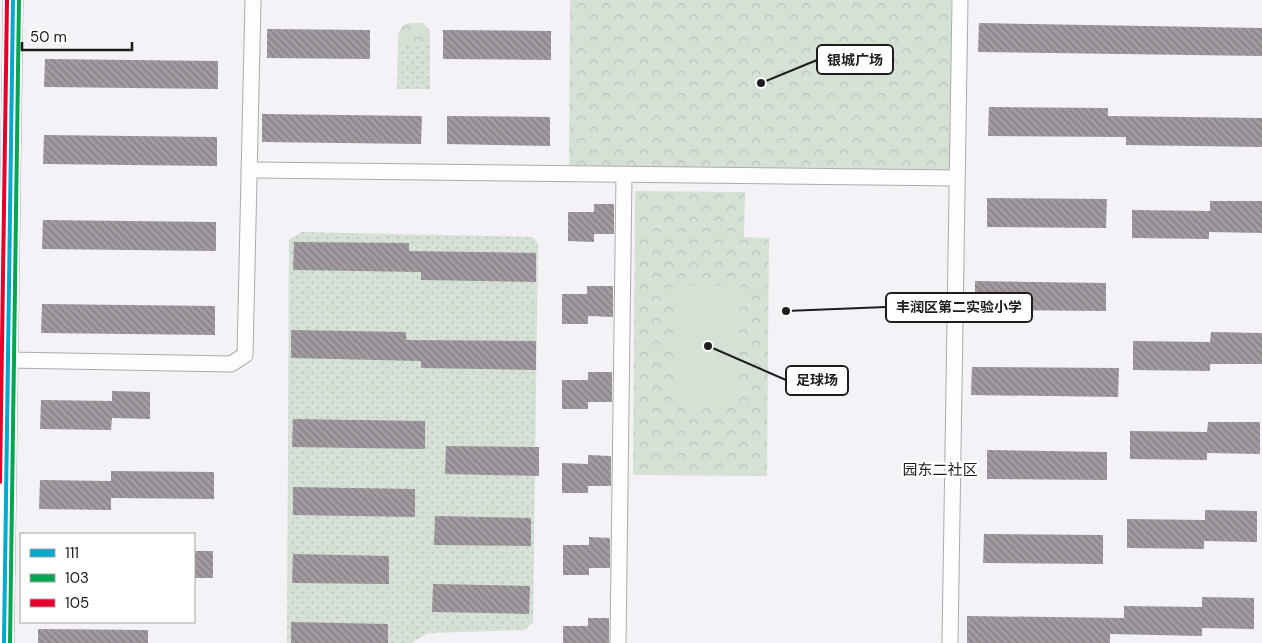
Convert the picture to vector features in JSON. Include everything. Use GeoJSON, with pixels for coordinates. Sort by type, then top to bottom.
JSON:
{"type":"FeatureCollection","features":[{"type":"Feature","properties":{"kind":"street"},"geometry":{"type":"LineString","coordinates":[[4,643],[13,0]]}},
{"type":"Feature","properties":{"kind":"street"},"geometry":{"type":"LineString","coordinates":[[8,360],[231,364],[245,355],[253,0]]}},
{"type":"Feature","properties":{"kind":"street"},"geometry":{"type":"LineString","coordinates":[[950,643],[960,0]]}},
{"type":"Feature","properties":{"kind":"street"},"geometry":{"type":"LineString","coordinates":[[249,170],[957,178]]}},
{"type":"Feature","properties":{"kind":"street"},"geometry":{"type":"LineString","coordinates":[[618,643],[624,174]]}},
{"type":"Feature","properties":{"kind":"green space"},"geometry":{"type":"Polygon","coordinates":[[[570,0],[951,0],[951,163],[948,169],[941,172],[569,167],[570,0]]]}},
{"type":"Feature","properties":{"kind":"green space"},"geometry":{"type":"Polygon","coordinates":[[[411,23],[423,23],[430,31],[430,45],[398,45],[401,28],[411,23]]]}},
{"type":"Feature","properties":{"kind":"green space"},"geometry":{"type":"Polygon","coordinates":[[[398,45],[430,45],[430,89],[397,89],[398,45]]]}},
{"type":"Feature","properties":{"kind":"green space"},"geometry":{"type":"Polygon","coordinates":[[[635,191],[745,192],[744,237],[769,238],[767,476],[633,475],[635,191]]]}},
{"type":"Feature","properties":{"kind":"green space"},"geometry":{"type":"Polygon","coordinates":[[[302,232],[533,237],[538,243],[533,622],[525,630],[428,633],[411,643],[287,643],[289,239],[302,232]]]}},
{"type":"Feature","properties":{"kind":"green space"},"geometry":{"type":"Polygon","coordinates":[[[677,285],[740,286],[738,408],[675,406],[677,285]]]}},
{"type":"Feature","properties":{"kind":"building"},"geometry":{"type":"Polygon","coordinates":[[[979,23],[1262,28],[1262,56],[978,52],[979,23]]]}},
{"type":"Feature","properties":{"kind":"building"},"geometry":{"type":"Polygon","coordinates":[[[267,29],[370,30],[370,59],[267,58],[267,29]]]}},
{"type":"Feature","properties":{"kind":"building"},"geometry":{"type":"Polygon","coordinates":[[[443,30],[551,31],[551,60],[443,59],[443,30]]]}},
{"type":"Feature","properties":{"kind":"building"},"geometry":{"type":"Polygon","coordinates":[[[45,59],[218,61],[218,89],[44,87],[45,59]]]}},
{"type":"Feature","properties":{"kind":"building"},"geometry":{"type":"Polygon","coordinates":[[[989,107],[1108,108],[1108,116],[1262,118],[1262,147],[1126,145],[1126,137],[988,136],[989,107]]]}},
{"type":"Feature","properties":{"kind":"building"},"geometry":{"type":"Polygon","coordinates":[[[262,114],[422,116],[421,144],[262,142],[262,114]]]}},
{"type":"Feature","properties":{"kind":"building"},"geometry":{"type":"Polygon","coordinates":[[[447,116],[550,117],[550,146],[447,144],[447,116]]]}},
{"type":"Feature","properties":{"kind":"building"},"geometry":{"type":"Polygon","coordinates":[[[44,135],[217,137],[217,166],[43,164],[44,135]]]}},
{"type":"Feature","properties":{"kind":"building"},"geometry":{"type":"Polygon","coordinates":[[[987,198],[1107,199],[1106,228],[987,227],[987,198]]]}},
{"type":"Feature","properties":{"kind":"building"},"geometry":{"type":"Polygon","coordinates":[[[1210,201],[1262,201],[1262,233],[1209,232],[1209,239],[1132,238],[1132,210],[1210,211],[1210,201]]]}},
{"type":"Feature","properties":{"kind":"building"},"geometry":{"type":"Polygon","coordinates":[[[594,204],[614,204],[614,234],[594,234],[594,242],[568,241],[568,212],[594,212],[594,204]]]}},
{"type":"Feature","properties":{"kind":"building"},"geometry":{"type":"Polygon","coordinates":[[[43,220],[216,222],[216,251],[42,249],[43,220]]]}},
{"type":"Feature","properties":{"kind":"building"},"geometry":{"type":"Polygon","coordinates":[[[294,242],[409,243],[409,251],[536,253],[536,282],[421,280],[421,272],[293,270],[294,242]]]}},
{"type":"Feature","properties":{"kind":"building"},"geometry":{"type":"Polygon","coordinates":[[[975,281],[1106,283],[1106,311],[975,310],[975,281]]]}},
{"type":"Feature","properties":{"kind":"building"},"geometry":{"type":"Polygon","coordinates":[[[587,286],[613,286],[613,317],[588,316],[588,324],[562,324],[562,294],[587,294],[587,286]]]}},
{"type":"Feature","properties":{"kind":"building"},"geometry":{"type":"Polygon","coordinates":[[[42,304],[215,306],[215,335],[41,333],[42,304]]]}},
{"type":"Feature","properties":{"kind":"building"},"geometry":{"type":"Polygon","coordinates":[[[291,330],[406,332],[406,340],[536,341],[536,370],[421,368],[421,361],[291,358],[291,330]]]}},
{"type":"Feature","properties":{"kind":"building"},"geometry":{"type":"Polygon","coordinates":[[[1211,332],[1262,333],[1262,364],[1210,364],[1210,371],[1133,370],[1133,341],[1210,342],[1211,332]]]}},
{"type":"Feature","properties":{"kind":"building"},"geometry":{"type":"Polygon","coordinates":[[[972,367],[1119,368],[1118,397],[971,395],[972,367]]]}},
{"type":"Feature","properties":{"kind":"building"},"geometry":{"type":"Polygon","coordinates":[[[588,372],[612,372],[612,402],[588,402],[588,409],[562,409],[562,380],[588,380],[588,372]]]}},
{"type":"Feature","properties":{"kind":"building"},"geometry":{"type":"Polygon","coordinates":[[[112,391],[150,392],[150,419],[112,418],[111,430],[40,429],[41,400],[112,401],[112,391]]]}},
{"type":"Feature","properties":{"kind":"building"},"geometry":{"type":"Polygon","coordinates":[[[293,419],[425,421],[425,449],[292,447],[293,419]]]}},
{"type":"Feature","properties":{"kind":"building"},"geometry":{"type":"Polygon","coordinates":[[[1208,422],[1260,422],[1260,454],[1207,453],[1207,460],[1130,459],[1130,431],[1207,432],[1208,422]]]}},
{"type":"Feature","properties":{"kind":"building"},"geometry":{"type":"Polygon","coordinates":[[[446,446],[539,447],[539,476],[445,474],[446,446]]]}},
{"type":"Feature","properties":{"kind":"building"},"geometry":{"type":"Polygon","coordinates":[[[987,450],[1107,452],[1107,480],[987,479],[987,450]]]}},
{"type":"Feature","properties":{"kind":"building"},"geometry":{"type":"Polygon","coordinates":[[[588,455],[611,456],[611,486],[588,486],[588,493],[562,493],[562,463],[588,464],[588,455]]]}},
{"type":"Feature","properties":{"kind":"building"},"geometry":{"type":"Polygon","coordinates":[[[111,471],[214,472],[214,499],[111,498],[111,510],[39,509],[40,480],[111,481],[111,471]]]}},
{"type":"Feature","properties":{"kind":"building"},"geometry":{"type":"Polygon","coordinates":[[[293,487],[415,489],[415,517],[293,515],[293,487]]]}},
{"type":"Feature","properties":{"kind":"building"},"geometry":{"type":"Polygon","coordinates":[[[1205,510],[1257,511],[1257,542],[1204,541],[1204,549],[1127,548],[1127,519],[1205,520],[1205,510]]]}},
{"type":"Feature","properties":{"kind":"building"},"geometry":{"type":"Polygon","coordinates":[[[435,516],[531,518],[531,546],[434,545],[435,516]]]}},
{"type":"Feature","properties":{"kind":"building"},"geometry":{"type":"Polygon","coordinates":[[[984,534],[1103,535],[1103,564],[983,563],[984,534]]]}},
{"type":"Feature","properties":{"kind":"building"},"geometry":{"type":"Polygon","coordinates":[[[589,537],[610,538],[610,568],[589,568],[589,575],[563,575],[563,545],[589,545],[589,537]]]}},
{"type":"Feature","properties":{"kind":"building"},"geometry":{"type":"Polygon","coordinates":[[[195,551],[213,551],[213,578],[195,578],[195,551]]]}},
{"type":"Feature","properties":{"kind":"building"},"geometry":{"type":"Polygon","coordinates":[[[293,554],[389,556],[389,584],[292,583],[293,554]]]}},
{"type":"Feature","properties":{"kind":"building"},"geometry":{"type":"Polygon","coordinates":[[[433,584],[530,586],[529,614],[432,612],[433,584]]]}},
{"type":"Feature","properties":{"kind":"building"},"geometry":{"type":"Polygon","coordinates":[[[1202,597],[1254,598],[1254,629],[1202,628],[1202,636],[1110,634],[1110,643],[967,643],[967,616],[1124,618],[1124,606],[1202,607],[1202,597]]]}},
{"type":"Feature","properties":{"kind":"building"},"geometry":{"type":"Polygon","coordinates":[[[588,618],[609,618],[609,643],[563,643],[563,626],[588,626],[588,618]]]}},
{"type":"Feature","properties":{"kind":"building"},"geometry":{"type":"Polygon","coordinates":[[[291,622],[388,624],[388,643],[291,643],[291,622]]]}},
{"type":"Feature","properties":{"kind":"building"},"geometry":{"type":"Polygon","coordinates":[[[38,629],[148,630],[148,643],[38,643],[38,629]]]}},
{"type":"Feature","properties":{"kind":"transit line","name":"105"},"geometry":{"type":"LineString","coordinates":[[0,482],[7,0]]}},
{"type":"Feature","properties":{"kind":"transit line","name":"111"},"geometry":{"type":"LineString","coordinates":[[4,643],[13,0]]}},
{"type":"Feature","properties":{"kind":"transit line","name":"103"},"geometry":{"type":"LineString","coordinates":[[10,643],[19,0]]}},
{"type":"Feature","properties":{"kind":"place","name":"银城广场"},"geometry":{"type":"Point","coordinates":[761,83]}},
{"type":"Feature","properties":{"kind":"place","name":"丰润区第二实验小学"},"geometry":{"type":"Point","coordinates":[786,311]}},
{"type":"Feature","properties":{"kind":"place","name":"足球场"},"geometry":{"type":"Point","coordinates":[708,346]}},
{"type":"Feature","properties":{"kind":"district","name":"园东二社区"},"geometry":{"type":"Point","coordinates":[940,470]}}]}
